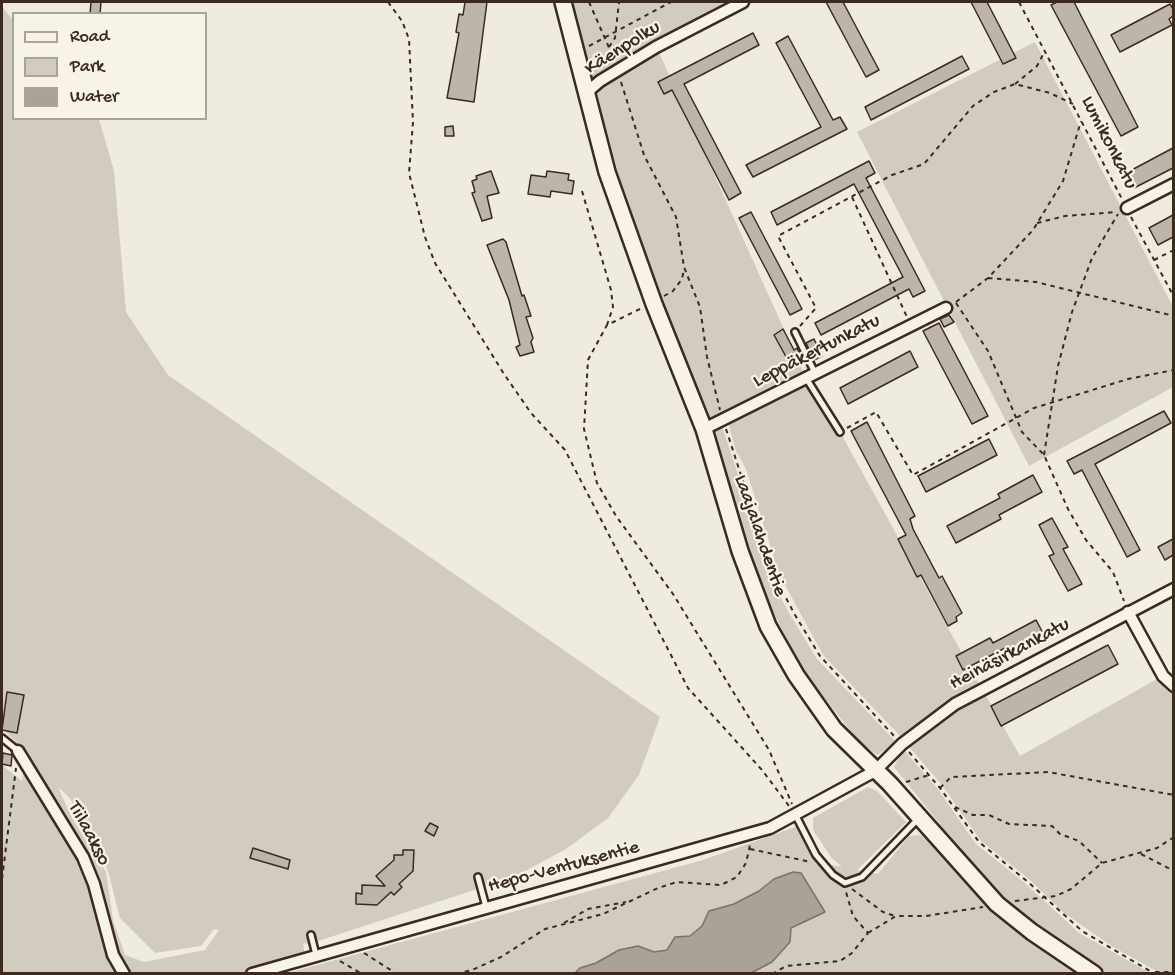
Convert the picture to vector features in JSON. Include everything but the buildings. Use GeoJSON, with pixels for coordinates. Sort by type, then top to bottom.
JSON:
{"type":"FeatureCollection","features":[{"type":"Feature","properties":{"kind":"street","name":"Laajalahdentie"},"geometry":{"type":"LineString","coordinates":[[563,2],[607,172],[654,304],[704,429],[740,551],[768,626],[796,675],[834,729],[890,783],[997,904],[1032,932],[1094,974]]}},
{"type":"Feature","properties":{"kind":"street","name":"Käenpolku"},"geometry":{"type":"LineString","coordinates":[[586,93],[600,81],[657,47],[743,2]]}},
{"type":"Feature","properties":{"kind":"street"},"geometry":{"type":"LineString","coordinates":[[1126,208],[1173,184]]}},
{"type":"Feature","properties":{"kind":"street","name":"Leppäkertunkatu"},"geometry":{"type":"LineString","coordinates":[[704,429],[951,305]]}},
{"type":"Feature","properties":{"kind":"street","name":"Heinäsirkankatu"},"geometry":{"type":"LineString","coordinates":[[875,771],[902,744],[955,704],[1173,589]]}},
{"type":"Feature","properties":{"kind":"street"},"geometry":{"type":"LineString","coordinates":[[1128,612],[1163,676],[1173,686]]}},
{"type":"Feature","properties":{"kind":"street","name":"Tiilaakso"},"geometry":{"type":"LineString","coordinates":[[18,751],[83,857],[94,884],[113,955],[124,974]]}},
{"type":"Feature","properties":{"kind":"street","name":"Hepo-Ventuksentie"},"geometry":{"type":"LineString","coordinates":[[252,974],[752,834],[796,816],[875,771]]}},
{"type":"Feature","properties":{"kind":"lane"},"geometry":{"type":"LineString","coordinates":[[795,332],[810,375],[840,432]]}},
{"type":"Feature","properties":{"kind":"lane"},"geometry":{"type":"LineString","coordinates":[[2,738],[18,751]]}},
{"type":"Feature","properties":{"kind":"lane"},"geometry":{"type":"LineString","coordinates":[[796,816],[816,855],[845,884],[862,878],[920,818]]}},
{"type":"Feature","properties":{"kind":"lane"},"geometry":{"type":"LineString","coordinates":[[478,877],[486,907]]}},
{"type":"Feature","properties":{"kind":"lane"},"geometry":{"type":"LineString","coordinates":[[311,935],[316,955]]}},
{"type":"Feature","properties":{"kind":"path"},"geometry":{"type":"LineString","coordinates":[[388,2],[402,21],[409,39],[413,122],[409,172],[425,237],[435,263],[531,413],[565,450],[688,688],[762,770],[796,816]]}},
{"type":"Feature","properties":{"kind":"path"},"geometry":{"type":"LineString","coordinates":[[609,47],[615,38],[619,2]]}},
{"type":"Feature","properties":{"kind":"path"},"geometry":{"type":"LineString","coordinates":[[577,53],[615,30],[671,2]]}},
{"type":"Feature","properties":{"kind":"path","name":"Lumikonkatu"},"geometry":{"type":"LineString","coordinates":[[1019,2],[1173,297]]}},
{"type":"Feature","properties":{"kind":"path"},"geometry":{"type":"LineString","coordinates":[[795,332],[816,308],[778,236],[892,175],[924,164],[981,98],[1015,84],[1038,66],[1046,51]]}},
{"type":"Feature","properties":{"kind":"path"},"geometry":{"type":"LineString","coordinates":[[1015,84],[1050,93],[1073,104]]}},
{"type":"Feature","properties":{"kind":"path"},"geometry":{"type":"LineString","coordinates":[[1082,121],[1063,181],[1037,223],[1013,254],[988,278],[951,305],[988,351],[1022,432],[1044,455],[1059,493],[1080,530],[1099,558],[1113,572],[1128,612]]}},
{"type":"Feature","properties":{"kind":"path"},"geometry":{"type":"LineString","coordinates":[[582,191],[613,307],[607,325],[588,360],[584,429],[597,483],[616,516],[673,594],[769,750],[796,816]]}},
{"type":"Feature","properties":{"kind":"path"},"geometry":{"type":"LineString","coordinates":[[852,197],[911,325]]}},
{"type":"Feature","properties":{"kind":"path"},"geometry":{"type":"LineString","coordinates":[[1037,223],[1065,216],[1120,212],[1092,258],[1079,291],[1063,344],[1044,455]]}},
{"type":"Feature","properties":{"kind":"path"},"geometry":{"type":"LineString","coordinates":[[1154,260],[1173,250]]}},
{"type":"Feature","properties":{"kind":"path"},"geometry":{"type":"LineString","coordinates":[[607,325],[654,304],[674,291],[682,279],[684,267]]}},
{"type":"Feature","properties":{"kind":"path"},"geometry":{"type":"LineString","coordinates":[[988,278],[1036,282],[1173,316]]}},
{"type":"Feature","properties":{"kind":"path"},"geometry":{"type":"LineString","coordinates":[[840,432],[876,412],[913,475],[1052,401],[1173,370]]}},
{"type":"Feature","properties":{"kind":"path"},"geometry":{"type":"LineString","coordinates":[[2,879],[18,751]]}},
{"type":"Feature","properties":{"kind":"path"},"geometry":{"type":"LineString","coordinates":[[940,788],[951,777],[1048,772],[1173,795]]}},
{"type":"Feature","properties":{"kind":"path"},"geometry":{"type":"LineString","coordinates":[[890,783],[906,782],[929,775]]}},
{"type":"Feature","properties":{"kind":"path"},"geometry":{"type":"LineString","coordinates":[[1102,863],[1079,841],[1060,834],[1052,826],[1009,825],[989,815],[973,815],[953,806],[979,842],[1082,931],[1154,973],[1173,972]]}},
{"type":"Feature","properties":{"kind":"path"},"geometry":{"type":"LineString","coordinates":[[456,974],[472,970],[501,957],[545,929],[588,919],[658,888],[678,882],[720,885],[737,877],[746,863],[752,834]]}},
{"type":"Feature","properties":{"kind":"path"},"geometry":{"type":"LineString","coordinates":[[845,884],[884,912],[896,916],[926,916],[1056,896],[1071,889],[1102,863],[1141,854],[1157,848],[1173,837]]}},
{"type":"Feature","properties":{"kind":"path"},"geometry":{"type":"LineString","coordinates":[[749,849],[803,860],[828,869]]}},
{"type":"Feature","properties":{"kind":"path"},"geometry":{"type":"LineString","coordinates":[[1141,854],[1173,871]]}},
{"type":"Feature","properties":{"kind":"path"},"geometry":{"type":"LineString","coordinates":[[845,884],[853,916],[868,933]]}},
{"type":"Feature","properties":{"kind":"path"},"geometry":{"type":"LineString","coordinates":[[562,925],[588,909],[631,901]]}},
{"type":"Feature","properties":{"kind":"path"},"geometry":{"type":"LineString","coordinates":[[772,974],[786,966],[840,961],[852,953],[868,933],[896,916]]}},
{"type":"Feature","properties":{"kind":"path"},"geometry":{"type":"LineString","coordinates":[[349,946],[398,974]]}},
{"type":"Feature","properties":{"kind":"green space"},"geometry":{"type":"Polygon","coordinates":[[[563,2],[732,2],[734,6],[657,48],[806,378],[704,429],[654,304],[563,2]]]}},
{"type":"Feature","properties":{"kind":"green space"},"geometry":{"type":"Polygon","coordinates":[[[2,7],[12,19],[12,120],[99,120],[114,171],[126,312],[168,375],[660,717],[639,775],[608,818],[566,849],[514,877],[309,944],[303,943],[305,958],[252,973],[2,973],[2,765],[22,781],[27,754],[2,728],[2,7]],[[58,787],[72,818],[106,872],[113,920],[125,955],[144,962],[205,950],[219,930],[214,929],[201,946],[155,953],[120,918],[108,871],[92,831],[68,796],[58,787]]]}},
{"type":"Feature","properties":{"kind":"green space"},"geometry":{"type":"Polygon","coordinates":[[[1035,42],[1173,307],[1173,387],[1029,466],[857,132],[1035,42]]]}},
{"type":"Feature","properties":{"kind":"green space"},"geometry":{"type":"Polygon","coordinates":[[[809,382],[840,432],[980,686],[902,738],[823,655],[779,574],[746,469],[736,451],[728,422],[809,382]]]}},
{"type":"Feature","properties":{"kind":"green space"},"geometry":{"type":"Polygon","coordinates":[[[722,426],[749,508],[753,532],[772,582],[817,659],[897,743],[877,755],[857,739],[805,673],[778,622],[748,553],[711,435],[722,426]]]}},
{"type":"Feature","properties":{"kind":"green space"},"geometry":{"type":"Polygon","coordinates":[[[1159,678],[1173,691],[1173,973],[1160,973],[1113,947],[1064,913],[1030,880],[981,841],[942,785],[909,747],[959,709],[985,694],[1020,756],[1159,678]]]}},
{"type":"Feature","properties":{"kind":"green space"},"geometry":{"type":"Polygon","coordinates":[[[903,749],[937,788],[976,844],[1026,884],[1079,933],[1150,973],[1107,973],[1035,928],[978,873],[944,836],[939,823],[894,767],[903,749]]]}},
{"type":"Feature","properties":{"kind":"green space"},"geometry":{"type":"Polygon","coordinates":[[[868,787],[877,791],[906,822],[857,870],[878,874],[909,836],[921,835],[1025,936],[1080,973],[284,974],[703,860],[798,826],[822,863],[842,867],[831,857],[813,830],[813,818],[868,787]]]}},
{"type":"Feature","properties":{"kind":"water"},"geometry":{"type":"Polygon","coordinates":[[[793,872],[801,873],[825,912],[791,928],[790,942],[772,962],[751,973],[575,973],[580,968],[596,963],[619,950],[638,946],[654,952],[667,950],[675,937],[690,936],[702,926],[709,911],[734,904],[759,891],[774,879],[793,872]]]}}]}
